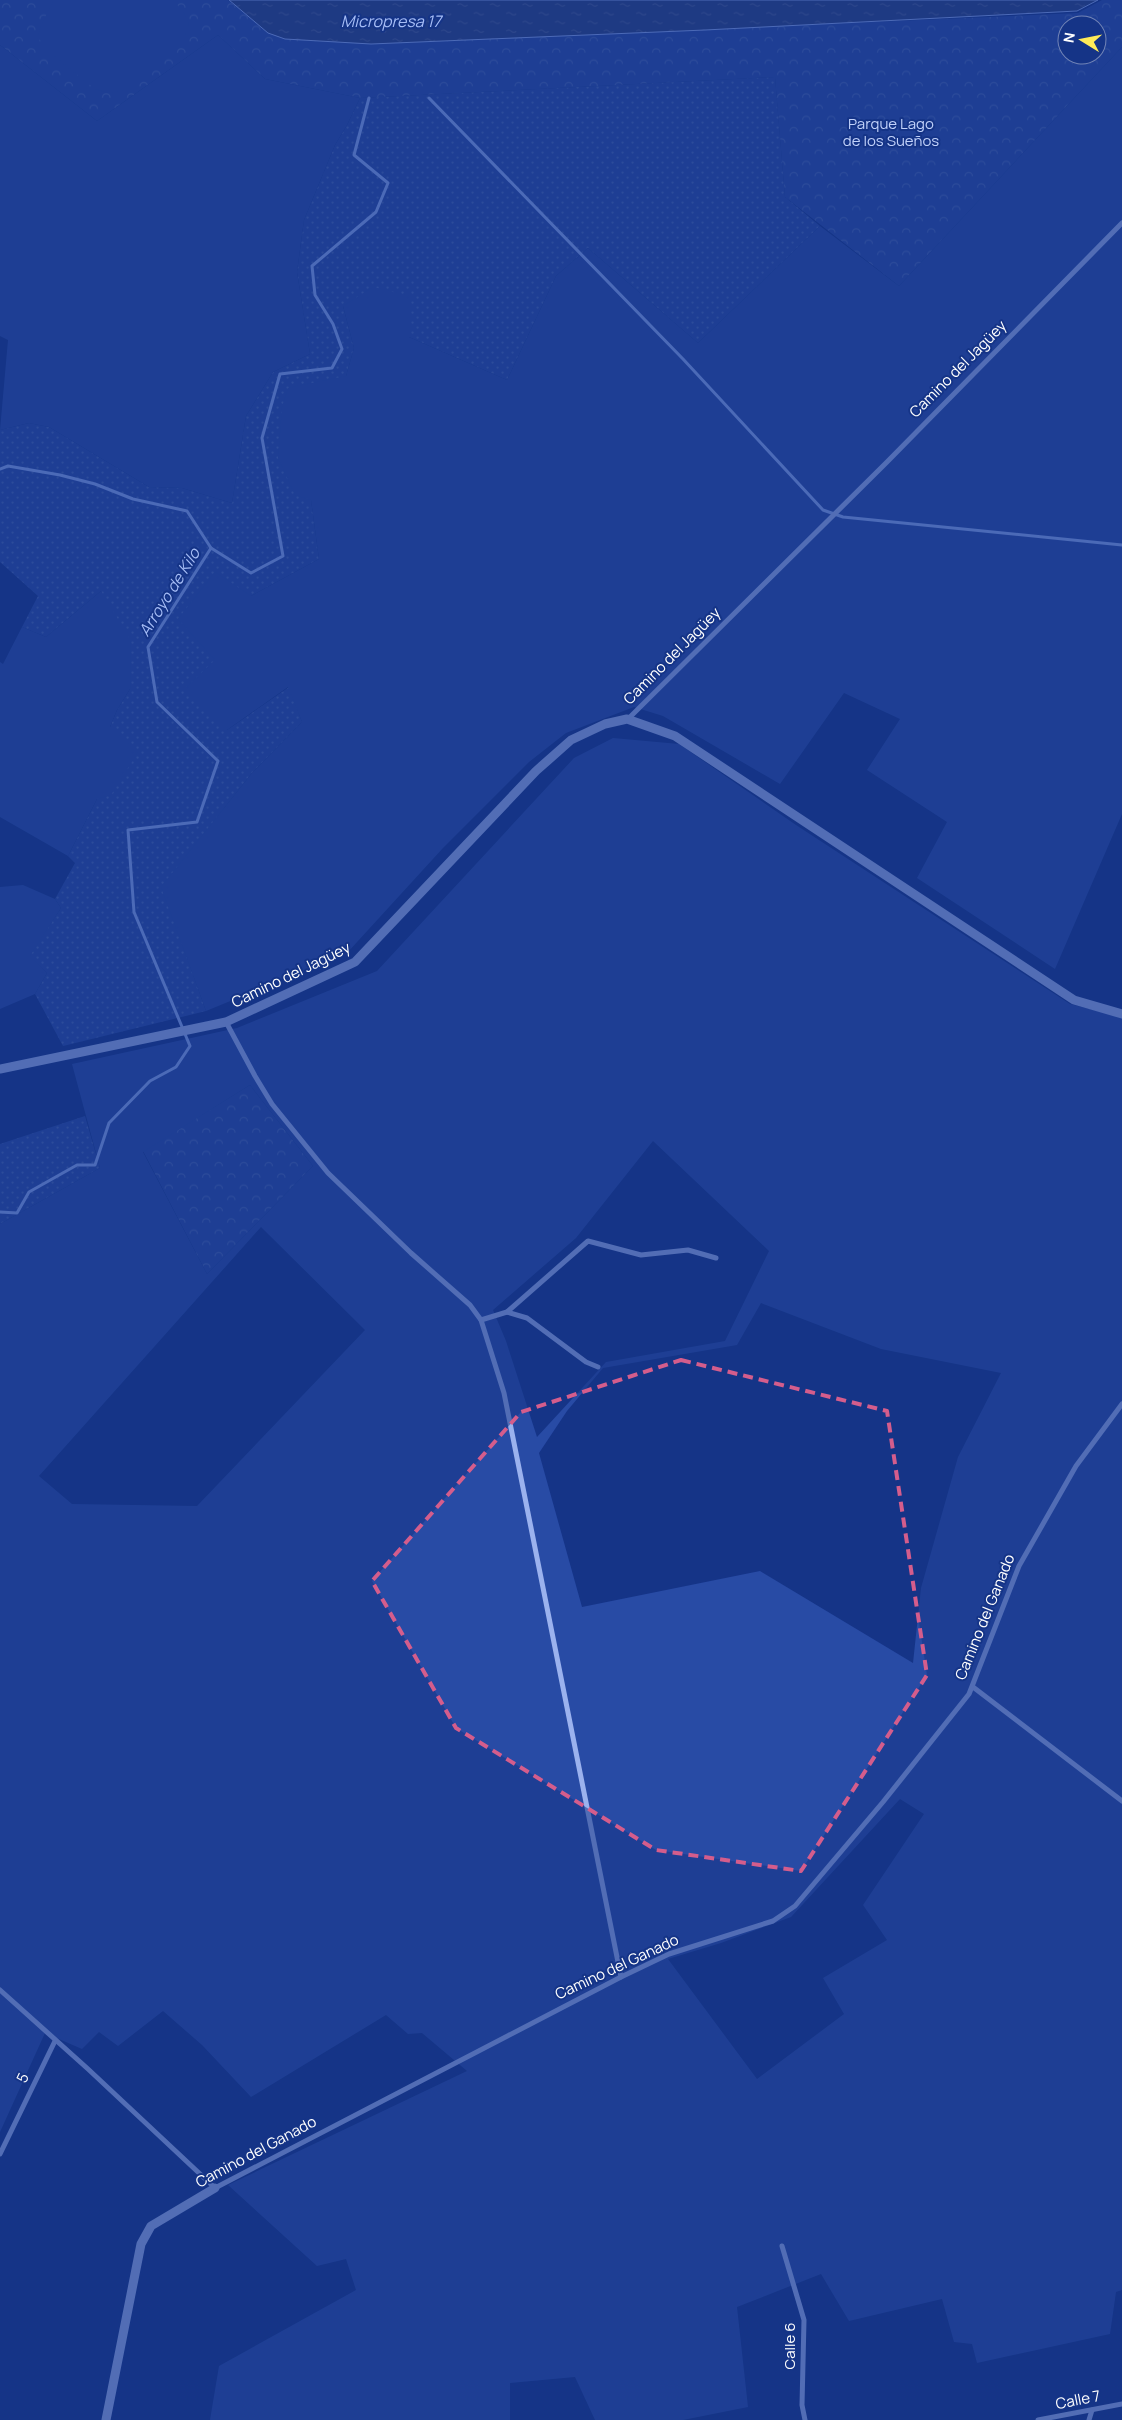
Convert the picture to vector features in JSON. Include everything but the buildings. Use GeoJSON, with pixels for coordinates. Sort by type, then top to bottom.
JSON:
{"type":"FeatureCollection","features":[{"type":"Feature","properties":{"kind":"street","name":"Camino del Jagüey"},"geometry":{"type":"LineString","coordinates":[[0,1069],[226,1022],[356,962],[536,771],[571,740],[605,724],[627,720],[887,462],[1122,223]]}},
{"type":"Feature","properties":{"kind":"street"},"geometry":{"type":"LineString","coordinates":[[627,720],[675,736],[1074,1000],[1122,1014]]}},
{"type":"Feature","properties":{"kind":"street"},"geometry":{"type":"LineString","coordinates":[[226,1022],[272,1104],[328,1172],[390,1234],[470,1304],[480,1320],[504,1393],[621,1978]]}},
{"type":"Feature","properties":{"kind":"street"},"geometry":{"type":"LineString","coordinates":[[480,1320],[507,1312],[588,1241],[641,1255],[688,1250],[716,1258]]}},
{"type":"Feature","properties":{"kind":"street"},"geometry":{"type":"LineString","coordinates":[[507,1312],[527,1318],[586,1362],[598,1367]]}},
{"type":"Feature","properties":{"kind":"street","name":"Camino del Ganado"},"geometry":{"type":"LineString","coordinates":[[106,2420],[141,2244],[151,2226],[215,2188],[669,1954],[773,1920],[795,1906],[883,1802],[973,1687],[1018,1566],[1076,1466],[1122,1404]]}},
{"type":"Feature","properties":{"kind":"street"},"geometry":{"type":"LineString","coordinates":[[973,1687],[1122,1801]]}},
{"type":"Feature","properties":{"kind":"street"},"geometry":{"type":"LineString","coordinates":[[0,1990],[88,2069],[215,2188]]}},
{"type":"Feature","properties":{"kind":"street","name":"5"},"geometry":{"type":"LineString","coordinates":[[0,2154],[55,2041]]}},
{"type":"Feature","properties":{"kind":"street","name":"Calle 6"},"geometry":{"type":"LineString","coordinates":[[782,2246],[804,2320],[802,2405],[805,2420]]}},
{"type":"Feature","properties":{"kind":"street","name":"Calle 7"},"geometry":{"type":"LineString","coordinates":[[1038,2420],[1122,2404]]}},
{"type":"Feature","properties":{"kind":"street"},"geometry":{"type":"LineString","coordinates":[[1089,2420],[1092,2410]]}},
{"type":"Feature","properties":{"kind":"highlighted area"},"geometry":{"type":"Polygon","coordinates":[[[681,1360],[887,1411],[927,1675],[801,1871],[656,1850],[456,1728],[372,1581],[521,1412],[681,1360]]]}},
{"type":"Feature","properties":{"kind":"green space","name":"Parque Lago de los Sueños"},"geometry":{"type":"Polygon","coordinates":[[[0,0],[228,0],[268,33],[371,44],[1078,13],[1102,0],[1122,0],[1122,47],[1107,63],[1107,15],[1057,15],[1057,65],[1105,65],[899,286],[785,197],[775,77],[360,98],[265,79],[218,35],[97,121],[0,45],[0,0]]]}},
{"type":"Feature","properties":{"kind":"green space"},"geometry":{"type":"Polygon","coordinates":[[[54,0],[173,0],[184,13],[189,24],[185,35],[123,90],[108,93],[95,89],[44,48],[38,36],[41,25],[54,0]]]}},
{"type":"Feature","properties":{"kind":"green space"},"geometry":{"type":"Polygon","coordinates":[[[218,35],[265,79],[360,98],[335,145],[304,220],[297,272],[310,354],[273,372],[246,416],[232,503],[182,488],[149,487],[49,427],[29,423],[0,430],[8,340],[0,336],[0,45],[97,121],[218,35]]]}},
{"type":"Feature","properties":{"kind":"green space"},"geometry":{"type":"Polygon","coordinates":[[[1122,47],[1122,814],[1055,969],[917,878],[947,822],[867,770],[900,719],[844,693],[780,784],[663,716],[634,707],[566,733],[529,762],[443,848],[347,953],[206,1011],[161,887],[252,773],[302,722],[288,687],[227,730],[185,688],[215,660],[178,619],[215,572],[251,596],[319,559],[311,500],[295,495],[278,458],[282,407],[288,388],[346,376],[354,348],[343,306],[373,287],[409,296],[409,337],[507,380],[556,276],[588,248],[698,343],[820,226],[899,286],[1122,47]]]}},
{"type":"Feature","properties":{"kind":"green space"},"geometry":{"type":"Polygon","coordinates":[[[775,77],[785,197],[820,226],[698,343],[588,248],[556,276],[507,380],[343,306],[354,348],[311,500],[319,559],[251,596],[215,660],[227,730],[289,687],[302,722],[252,773],[162,887],[206,1011],[63,1046],[35,994],[47,973],[29,956],[61,908],[55,899],[75,863],[68,856],[97,799],[110,727],[117,710],[130,689],[101,591],[46,637],[22,627],[38,596],[0,562],[0,430],[29,423],[49,427],[149,487],[182,488],[232,503],[246,416],[273,372],[310,354],[297,272],[304,220],[335,145],[360,98],[775,77]]]}},
{"type":"Feature","properties":{"kind":"green space"},"geometry":{"type":"Polygon","coordinates":[[[101,591],[131,641],[130,689],[117,710],[110,727],[138,752],[111,795],[97,799],[68,856],[0,817],[0,662],[3,664],[22,627],[46,637],[101,591]]]}},
{"type":"Feature","properties":{"kind":"green space"},"geometry":{"type":"Polygon","coordinates":[[[613,738],[679,744],[796,825],[1070,1004],[1122,1017],[1122,2290],[1116,2292],[1110,2334],[977,2363],[972,2344],[954,2342],[942,2299],[849,2321],[821,2274],[737,2307],[748,2407],[683,2420],[595,2420],[575,2377],[510,2383],[510,2420],[210,2420],[219,2366],[356,2290],[346,2259],[317,2266],[228,2185],[467,2071],[422,2033],[408,2034],[386,2015],[251,2097],[202,2045],[163,2011],[118,2046],[99,2032],[82,2049],[45,2033],[0,2132],[0,1224],[100,1168],[72,1064],[237,1028],[377,971],[574,758],[613,738]],[[250,1085],[143,1152],[207,1274],[313,1166],[250,1085]],[[653,1141],[576,1238],[493,1310],[506,1341],[537,1437],[606,1362],[725,1341],[769,1251],[653,1141]],[[261,1227],[39,1476],[72,1504],[197,1506],[365,1330],[261,1227]],[[761,1303],[737,1345],[603,1368],[567,1411],[539,1453],[582,1607],[760,1571],[913,1663],[921,1588],[958,1457],[1001,1373],[881,1349],[761,1303]],[[900,1799],[791,1917],[721,1943],[668,1959],[757,2079],[844,2014],[823,1978],[887,1940],[863,1905],[924,1814],[900,1799]]]}},
{"type":"Feature","properties":{"kind":"green space"},"geometry":{"type":"Polygon","coordinates":[[[23,885],[55,899],[61,908],[30,956],[47,973],[35,994],[0,1009],[0,887],[23,885]]]}},
{"type":"Feature","properties":{"kind":"green space"},"geometry":{"type":"Polygon","coordinates":[[[250,1085],[313,1166],[207,1274],[143,1151],[250,1085]]]}},
{"type":"Feature","properties":{"kind":"green space"},"geometry":{"type":"Polygon","coordinates":[[[85,1116],[100,1168],[0,1224],[0,1144],[85,1116]]]}},
{"type":"Feature","properties":{"kind":"water","name":"Micropresa 17"},"geometry":{"type":"Polygon","coordinates":[[[229,0],[1098,0],[1077,11],[705,30],[371,44],[285,39],[268,33],[229,0]]]}},
{"type":"Feature","properties":{"kind":"waterway","name":"Arroyo de Kilo"},"geometry":{"type":"LineString","coordinates":[[0,1212],[17,1213],[29,1192],[77,1165],[95,1165],[109,1123],[150,1081],[176,1067],[190,1046],[134,912],[128,830],[197,822],[218,761],[157,702],[148,647],[211,548],[251,573],[283,556],[262,438],[280,374],[332,368],[342,349],[333,324],[315,295],[312,266],[376,212],[388,183],[354,155],[369,98]]}},
{"type":"Feature","properties":{"kind":"waterway"},"geometry":{"type":"LineString","coordinates":[[429,98],[683,359],[823,510],[843,517],[1122,545]]}},
{"type":"Feature","properties":{"kind":"waterway"},"geometry":{"type":"LineString","coordinates":[[0,469],[8,466],[60,475],[95,484],[133,499],[187,511],[211,548]]}}]}
